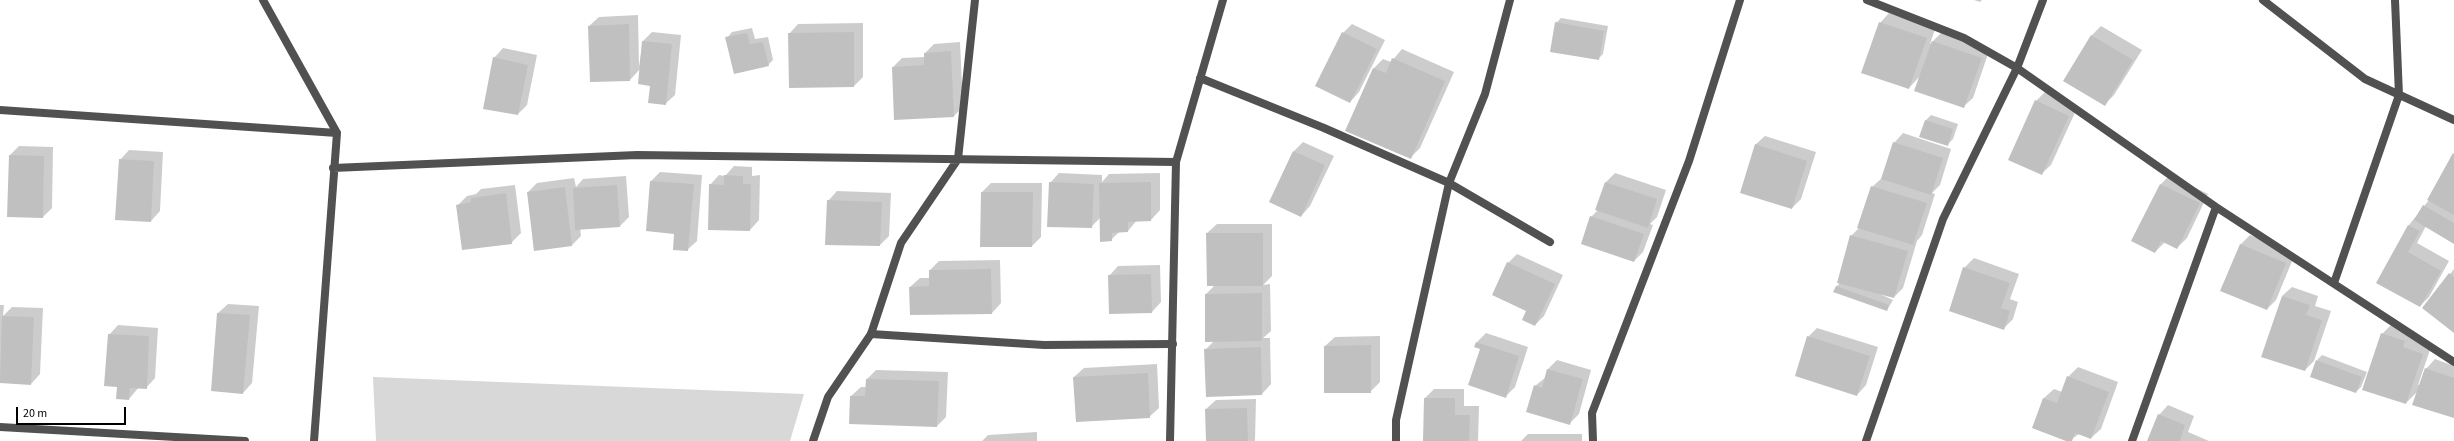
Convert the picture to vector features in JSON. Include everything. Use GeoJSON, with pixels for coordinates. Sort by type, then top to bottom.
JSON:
{"type":"FeatureCollection","features":[{"type":"Feature","properties":{"kind":"street"},"geometry":{"type":"LineString","coordinates":[[263,0],[337,133],[333,168],[314,441]]}},
{"type":"Feature","properties":{"kind":"street"},"geometry":{"type":"LineString","coordinates":[[813,441],[828,397],[871,334],[901,243],[958,159],[975,0]]}},
{"type":"Feature","properties":{"kind":"street"},"geometry":{"type":"LineString","coordinates":[[1170,441],[1176,162],[1223,0]]}},
{"type":"Feature","properties":{"kind":"street"},"geometry":{"type":"LineString","coordinates":[[1396,441],[1396,420],[1449,183],[1485,94],[1510,0]]}},
{"type":"Feature","properties":{"kind":"street"},"geometry":{"type":"LineString","coordinates":[[1593,441],[1592,413],[1689,161],[1740,0]]}},
{"type":"Feature","properties":{"kind":"street"},"geometry":{"type":"LineString","coordinates":[[1867,0],[1964,38],[2017,68],[2216,207],[2454,362]]}},
{"type":"Feature","properties":{"kind":"street"},"geometry":{"type":"LineString","coordinates":[[1866,441],[1943,219],[2017,68],[2043,0]]}},
{"type":"Feature","properties":{"kind":"street"},"geometry":{"type":"LineString","coordinates":[[2263,0],[2365,79],[2454,120]]}},
{"type":"Feature","properties":{"kind":"street"},"geometry":{"type":"LineString","coordinates":[[2334,283],[2399,95],[2395,0]]}},
{"type":"Feature","properties":{"kind":"street"},"geometry":{"type":"LineString","coordinates":[[1200,78],[1324,128],[1449,183],[1550,242]]}},
{"type":"Feature","properties":{"kind":"street"},"geometry":{"type":"LineString","coordinates":[[0,110],[337,133]]}},
{"type":"Feature","properties":{"kind":"street"},"geometry":{"type":"LineString","coordinates":[[333,168],[637,155],[1176,162]]}},
{"type":"Feature","properties":{"kind":"street"},"geometry":{"type":"LineString","coordinates":[[2132,441],[2216,207]]}},
{"type":"Feature","properties":{"kind":"street"},"geometry":{"type":"LineString","coordinates":[[871,334],[1044,345],[1173,344]]}},
{"type":"Feature","properties":{"kind":"street"},"geometry":{"type":"LineString","coordinates":[[0,427],[245,441]]}},
{"type":"Feature","properties":{"kind":"shaded area"},"geometry":{"type":"Polygon","coordinates":[[[373,377],[804,394],[790,441],[376,441],[373,377]]]}},
{"type":"Feature","properties":{"kind":"building"},"geometry":{"type":"Polygon","coordinates":[[[1555,22],[1604,31],[1599,60],[1550,52],[1555,22]]]}},
{"type":"Feature","properties":{"kind":"building"},"geometry":{"type":"Polygon","coordinates":[[[1879,22],[1927,38],[1909,89],[1861,73],[1879,22]]]}},
{"type":"Feature","properties":{"kind":"building"},"geometry":{"type":"Polygon","coordinates":[[[629,24],[630,81],[590,82],[588,26],[629,24]]]}},
{"type":"Feature","properties":{"kind":"building"},"geometry":{"type":"Polygon","coordinates":[[[854,32],[854,87],[789,88],[788,33],[854,32]]]}},
{"type":"Feature","properties":{"kind":"building"},"geometry":{"type":"Polygon","coordinates":[[[1342,32],[1377,49],[1350,103],[1315,86],[1342,32]]]}},
{"type":"Feature","properties":{"kind":"building"},"geometry":{"type":"Polygon","coordinates":[[[747,33],[750,44],[763,42],[769,66],[734,74],[725,37],[747,33]]]}},
{"type":"Feature","properties":{"kind":"building"},"geometry":{"type":"Polygon","coordinates":[[[2091,35],[2133,60],[2105,106],[2063,81],[2091,35]]]}},
{"type":"Feature","properties":{"kind":"building"},"geometry":{"type":"Polygon","coordinates":[[[642,41],[672,44],[666,105],[648,103],[650,86],[638,84],[642,41]]]}},
{"type":"Feature","properties":{"kind":"building"},"geometry":{"type":"Polygon","coordinates":[[[1932,41],[1982,58],[1964,108],[1914,91],[1932,41]]]}},
{"type":"Feature","properties":{"kind":"building"},"geometry":{"type":"Polygon","coordinates":[[[951,51],[954,117],[894,120],[892,67],[924,65],[924,53],[951,51]]]}},
{"type":"Feature","properties":{"kind":"building"},"geometry":{"type":"Polygon","coordinates":[[[493,57],[528,65],[518,115],[483,109],[493,57]]]}},
{"type":"Feature","properties":{"kind":"building"},"geometry":{"type":"Polygon","coordinates":[[[1392,58],[1445,81],[1411,159],[1345,131],[1373,68],[1386,73],[1392,58]]]}},
{"type":"Feature","properties":{"kind":"building"},"geometry":{"type":"Polygon","coordinates":[[[2035,100],[2069,116],[2042,175],[2008,160],[2035,100]]]}},
{"type":"Feature","properties":{"kind":"building"},"geometry":{"type":"Polygon","coordinates":[[[1925,120],[1953,129],[1948,146],[1919,137],[1925,120]]]}},
{"type":"Feature","properties":{"kind":"building"},"geometry":{"type":"Polygon","coordinates":[[[1893,142],[1943,158],[1931,195],[1881,179],[1893,142]]]}},
{"type":"Feature","properties":{"kind":"building"},"geometry":{"type":"Polygon","coordinates":[[[1755,144],[1807,161],[1792,209],[1740,193],[1755,144]]]}},
{"type":"Feature","properties":{"kind":"building"},"geometry":{"type":"Polygon","coordinates":[[[1293,151],[1325,165],[1301,217],[1269,202],[1293,151]]]}},
{"type":"Feature","properties":{"kind":"building"},"geometry":{"type":"Polygon","coordinates":[[[2453,153],[2454,154],[2454,215],[2427,200],[2453,153]]]}},
{"type":"Feature","properties":{"kind":"building"},"geometry":{"type":"Polygon","coordinates":[[[9,155],[44,156],[43,218],[7,217],[9,155]]]}},
{"type":"Feature","properties":{"kind":"building"},"geometry":{"type":"Polygon","coordinates":[[[119,159],[154,161],[151,222],[115,220],[119,159]]]}},
{"type":"Feature","properties":{"kind":"building"},"geometry":{"type":"Polygon","coordinates":[[[724,175],[743,176],[743,184],[751,184],[750,231],[708,230],[709,184],[724,185],[724,175]]]}},
{"type":"Feature","properties":{"kind":"building"},"geometry":{"type":"Polygon","coordinates":[[[650,181],[694,184],[688,251],[673,250],[674,234],[646,231],[650,181]]]}},
{"type":"Feature","properties":{"kind":"building"},"geometry":{"type":"Polygon","coordinates":[[[1049,182],[1094,184],[1092,228],[1047,227],[1049,182]]]}},
{"type":"Feature","properties":{"kind":"building"},"geometry":{"type":"Polygon","coordinates":[[[1151,182],[1151,221],[1128,222],[1128,232],[1112,233],[1112,241],[1100,242],[1099,183],[1151,182]]]}},
{"type":"Feature","properties":{"kind":"building"},"geometry":{"type":"Polygon","coordinates":[[[1605,182],[1657,199],[1648,228],[1595,210],[1605,182]]]}},
{"type":"Feature","properties":{"kind":"building"},"geometry":{"type":"Polygon","coordinates":[[[2160,184],[2200,203],[2177,249],[2161,241],[2155,253],[2131,241],[2160,184]]]}},
{"type":"Feature","properties":{"kind":"building"},"geometry":{"type":"Polygon","coordinates":[[[617,185],[620,227],[575,230],[573,188],[617,185]]]}},
{"type":"Feature","properties":{"kind":"building"},"geometry":{"type":"Polygon","coordinates":[[[1871,186],[1927,203],[1913,245],[1857,228],[1871,186]]]}},
{"type":"Feature","properties":{"kind":"building"},"geometry":{"type":"Polygon","coordinates":[[[565,187],[572,246],[534,251],[527,192],[565,187]]]}},
{"type":"Feature","properties":{"kind":"building"},"geometry":{"type":"Polygon","coordinates":[[[981,192],[1033,192],[1032,247],[980,247],[981,192]]]}},
{"type":"Feature","properties":{"kind":"building"},"geometry":{"type":"Polygon","coordinates":[[[506,193],[512,244],[462,250],[456,205],[471,202],[471,198],[506,193]]]}},
{"type":"Feature","properties":{"kind":"building"},"geometry":{"type":"Polygon","coordinates":[[[827,200],[882,202],[880,246],[825,245],[827,200]]]}},
{"type":"Feature","properties":{"kind":"building"},"geometry":{"type":"Polygon","coordinates":[[[2423,205],[2454,223],[2454,244],[2414,220],[2423,205]]]}},
{"type":"Feature","properties":{"kind":"building"},"geometry":{"type":"Polygon","coordinates":[[[1590,216],[1644,234],[1634,262],[1581,244],[1590,216]]]}},
{"type":"Feature","properties":{"kind":"building"},"geometry":{"type":"Polygon","coordinates":[[[2408,225],[2420,231],[2408,252],[2441,271],[2420,307],[2376,283],[2408,225]]]}},
{"type":"Feature","properties":{"kind":"building"},"geometry":{"type":"Polygon","coordinates":[[[1206,233],[1263,233],[1263,286],[1207,286],[1206,233]]]}},
{"type":"Feature","properties":{"kind":"building"},"geometry":{"type":"Polygon","coordinates":[[[1850,235],[1908,251],[1894,298],[1837,283],[1850,235]]]}},
{"type":"Feature","properties":{"kind":"building"},"geometry":{"type":"Polygon","coordinates":[[[2240,244],[2286,263],[2267,310],[2220,291],[2240,244]]]}},
{"type":"Feature","properties":{"kind":"building"},"geometry":{"type":"Polygon","coordinates":[[[1507,262],[1555,284],[1535,326],[1522,320],[1526,311],[1492,295],[1507,262]]]}},
{"type":"Feature","properties":{"kind":"building"},"geometry":{"type":"Polygon","coordinates":[[[1963,267],[2010,283],[2001,308],[2010,311],[2004,330],[1949,311],[1963,267]]]}},
{"type":"Feature","properties":{"kind":"building"},"geometry":{"type":"Polygon","coordinates":[[[991,269],[992,314],[910,315],[909,287],[929,286],[929,270],[991,269]]]}},
{"type":"Feature","properties":{"kind":"building"},"geometry":{"type":"Polygon","coordinates":[[[2449,273],[2454,277],[2454,333],[2422,308],[2449,273]]]}},
{"type":"Feature","properties":{"kind":"building"},"geometry":{"type":"Polygon","coordinates":[[[1151,274],[1152,313],[1109,314],[1108,275],[1151,274]]]}},
{"type":"Feature","properties":{"kind":"building"},"geometry":{"type":"Polygon","coordinates":[[[1836,286],[1889,305],[1887,311],[1833,292],[1836,286]]]}},
{"type":"Feature","properties":{"kind":"building"},"geometry":{"type":"Polygon","coordinates":[[[1262,293],[1262,341],[1205,342],[1205,294],[1262,293]]]}},
{"type":"Feature","properties":{"kind":"building"},"geometry":{"type":"Polygon","coordinates":[[[2282,296],[2310,305],[2306,315],[2322,320],[2305,371],[2261,357],[2282,296]]]}},
{"type":"Feature","properties":{"kind":"building"},"geometry":{"type":"Polygon","coordinates":[[[217,313],[250,315],[243,394],[211,391],[217,313]]]}},
{"type":"Feature","properties":{"kind":"building"},"geometry":{"type":"Polygon","coordinates":[[[2,316],[34,317],[31,385],[0,383],[2,316]]]}},
{"type":"Feature","properties":{"kind":"building"},"geometry":{"type":"Polygon","coordinates":[[[2381,333],[2405,341],[2403,347],[2423,354],[2406,404],[2362,390],[2381,333]]]}},
{"type":"Feature","properties":{"kind":"building"},"geometry":{"type":"Polygon","coordinates":[[[108,334],[149,336],[147,389],[130,388],[129,400],[116,399],[117,387],[104,386],[108,334]]]}},
{"type":"Feature","properties":{"kind":"building"},"geometry":{"type":"Polygon","coordinates":[[[1807,336],[1870,356],[1857,396],[1795,376],[1807,336]]]}},
{"type":"Feature","properties":{"kind":"building"},"geometry":{"type":"Polygon","coordinates":[[[1476,342],[1519,356],[1506,398],[1468,385],[1480,349],[1474,347],[1476,342]]]}},
{"type":"Feature","properties":{"kind":"building"},"geometry":{"type":"Polygon","coordinates":[[[1371,345],[1371,393],[1324,393],[1324,346],[1371,345]]]}},
{"type":"Feature","properties":{"kind":"building"},"geometry":{"type":"Polygon","coordinates":[[[1261,347],[1262,395],[1206,397],[1204,349],[1261,347]]]}},
{"type":"Feature","properties":{"kind":"building"},"geometry":{"type":"Polygon","coordinates":[[[2316,360],[2362,377],[2356,393],[2310,377],[2316,360]]]}},
{"type":"Feature","properties":{"kind":"building"},"geometry":{"type":"Polygon","coordinates":[[[2425,368],[2454,378],[2454,418],[2412,405],[2425,368]]]}},
{"type":"Feature","properties":{"kind":"building"},"geometry":{"type":"Polygon","coordinates":[[[1547,369],[1583,379],[1570,425],[1526,412],[1534,385],[1542,388],[1547,369]]]}},
{"type":"Feature","properties":{"kind":"building"},"geometry":{"type":"Polygon","coordinates":[[[1148,373],[1150,418],[1076,422],[1073,377],[1148,373]]]}},
{"type":"Feature","properties":{"kind":"building"},"geometry":{"type":"Polygon","coordinates":[[[2067,376],[2109,392],[2091,439],[2075,433],[2072,441],[2066,441],[2032,428],[2043,398],[2057,403],[2067,376]]]}},
{"type":"Feature","properties":{"kind":"building"},"geometry":{"type":"Polygon","coordinates":[[[866,379],[939,381],[937,427],[849,424],[850,396],[865,396],[866,379]]]}},
{"type":"Feature","properties":{"kind":"building"},"geometry":{"type":"Polygon","coordinates":[[[1424,398],[1455,398],[1455,415],[1470,415],[1469,441],[1423,441],[1424,398]]]}},
{"type":"Feature","properties":{"kind":"building"},"geometry":{"type":"Polygon","coordinates":[[[1247,408],[1248,441],[1206,441],[1205,409],[1247,408]]]}},
{"type":"Feature","properties":{"kind":"building"},"geometry":{"type":"Polygon","coordinates":[[[2158,414],[2185,425],[2180,441],[2147,441],[2158,414]]]}}]}
